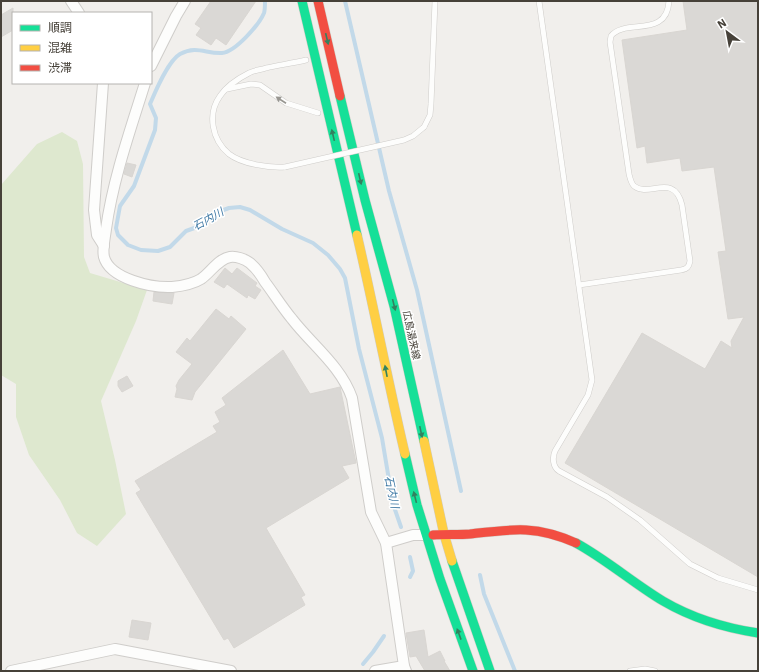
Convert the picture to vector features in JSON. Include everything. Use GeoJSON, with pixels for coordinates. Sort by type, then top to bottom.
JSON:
{"type":"FeatureCollection","features":[{"type":"Feature","properties":{"kind":"main road"},"geometry":{"type":"LineString","coordinates":[[302,1],[364,264],[392,400],[426,535],[449,606],[473,671]]}},
{"type":"Feature","properties":{"kind":"main road","name":"広島湯来線"},"geometry":{"type":"LineString","coordinates":[[318,1],[365,200],[394,306],[444,534],[463,595],[490,671]]}},
{"type":"Feature","properties":{"kind":"main road"},"geometry":{"type":"LineString","coordinates":[[305,56],[306,16]]}},
{"type":"Feature","properties":{"kind":"main road"},"geometry":{"type":"LineString","coordinates":[[326,149],[330,163]]}},
{"type":"Feature","properties":{"kind":"main road"},"geometry":{"type":"LineString","coordinates":[[343,214],[364,264]]}},
{"type":"Feature","properties":{"kind":"main road"},"geometry":{"type":"LineString","coordinates":[[426,535],[521,529],[538,530],[559,536],[581,547],[678,609],[707,622],[758,633]]}},
{"type":"Feature","properties":{"kind":"street"},"geometry":{"type":"LineString","coordinates":[[72,1],[78,12]]}},
{"type":"Feature","properties":{"kind":"street"},"geometry":{"type":"LineString","coordinates":[[176,16],[180,1]]}},
{"type":"Feature","properties":{"kind":"street"},"geometry":{"type":"LineString","coordinates":[[152,64],[185,1]]}},
{"type":"Feature","properties":{"kind":"street"},"geometry":{"type":"LineString","coordinates":[[103,84],[94,210],[97,234],[104,246]]}},
{"type":"Feature","properties":{"kind":"street"},"geometry":{"type":"LineString","coordinates":[[145,84],[111,200],[104,246],[104,257],[109,267],[119,275],[131,280],[171,287],[186,285],[201,279],[220,262],[230,257],[241,258],[250,263],[259,272],[292,319],[339,372],[348,385],[352,398],[371,512],[386,543],[405,669],[375,671]]}},
{"type":"Feature","properties":{"kind":"street"},"geometry":{"type":"LineString","coordinates":[[386,543],[413,535],[426,535]]}},
{"type":"Feature","properties":{"kind":"street"},"geometry":{"type":"LineString","coordinates":[[11,671],[115,649],[231,671]]}},
{"type":"Feature","properties":{"kind":"lane"},"geometry":{"type":"LineString","coordinates":[[305,56],[250,72],[224,90],[216,102],[212,119],[214,132],[217,138],[224,149],[234,157],[247,162],[273,167],[285,167],[404,140],[413,136],[424,127],[430,115],[435,1]]}},
{"type":"Feature","properties":{"kind":"lane"},"geometry":{"type":"LineString","coordinates":[[539,1],[592,385],[588,395],[555,451],[554,462],[556,469],[607,498],[640,520],[690,564],[718,578],[758,590]]}},
{"type":"Feature","properties":{"kind":"lane"},"geometry":{"type":"LineString","coordinates":[[579,285],[681,270],[690,265],[680,198],[677,192],[669,188],[639,188],[634,186],[631,182],[610,42],[611,36],[616,31],[652,25],[658,22],[666,13],[669,1]]}},
{"type":"Feature","properties":{"kind":"lane"},"geometry":{"type":"LineString","coordinates":[[224,90],[251,84],[260,85],[286,103],[318,113]]}},
{"type":"Feature","properties":{"kind":"lane"},"geometry":{"type":"LineString","coordinates":[[630,671],[645,669],[655,671]]}},
{"type":"Feature","properties":{"kind":"green space"},"geometry":{"type":"Polygon","coordinates":[[[62,132],[77,141],[83,164],[84,257],[90,273],[147,290],[136,321],[101,401],[126,514],[97,546],[77,533],[60,500],[29,455],[16,417],[16,384],[1,375],[1,185],[37,144],[62,132]]]}},
{"type":"Feature","properties":{"kind":"building"},"geometry":{"type":"Polygon","coordinates":[[[211,1],[256,1],[226,45],[216,38],[211,45],[196,35],[201,28],[195,24],[211,1]]]}},
{"type":"Feature","properties":{"kind":"building"},"geometry":{"type":"Polygon","coordinates":[[[683,1],[758,1],[758,577],[565,463],[642,333],[705,369],[721,341],[732,348],[731,341],[744,317],[728,319],[718,252],[726,251],[714,167],[682,171],[680,158],[647,163],[645,146],[637,148],[622,40],[687,30],[683,1]]]}},
{"type":"Feature","properties":{"kind":"building"},"geometry":{"type":"Polygon","coordinates":[[[13,8],[12,31],[1,37],[1,15],[13,8]]]}},
{"type":"Feature","properties":{"kind":"building"},"geometry":{"type":"Polygon","coordinates":[[[127,163],[136,165],[132,177],[124,174],[127,163]]]}},
{"type":"Feature","properties":{"kind":"building"},"geometry":{"type":"Polygon","coordinates":[[[225,268],[232,274],[237,268],[257,283],[255,286],[261,290],[255,299],[248,295],[247,298],[227,284],[224,288],[214,282],[225,268]]]}},
{"type":"Feature","properties":{"kind":"building"},"geometry":{"type":"Polygon","coordinates":[[[154,292],[174,293],[172,304],[153,301],[154,292]]]}},
{"type":"Feature","properties":{"kind":"building"},"geometry":{"type":"Polygon","coordinates":[[[216,309],[229,319],[231,316],[246,329],[195,392],[192,400],[175,397],[177,389],[176,386],[179,380],[192,364],[176,352],[187,338],[190,341],[216,309]]]}},
{"type":"Feature","properties":{"kind":"building"},"geometry":{"type":"Polygon","coordinates":[[[283,350],[310,394],[340,387],[356,463],[342,466],[349,478],[266,528],[305,595],[301,597],[305,605],[234,648],[228,638],[224,640],[136,493],[141,490],[135,481],[217,432],[213,426],[220,422],[215,412],[226,405],[222,398],[283,350]]]}},
{"type":"Feature","properties":{"kind":"building"},"geometry":{"type":"Polygon","coordinates":[[[127,376],[133,386],[122,392],[118,386],[118,381],[127,376]]]}},
{"type":"Feature","properties":{"kind":"building"},"geometry":{"type":"Polygon","coordinates":[[[132,620],[151,623],[148,640],[129,637],[132,620]]]}},
{"type":"Feature","properties":{"kind":"building"},"geometry":{"type":"Polygon","coordinates":[[[424,630],[428,657],[440,651],[450,671],[425,671],[416,656],[410,657],[406,633],[424,630]]]}},
{"type":"Feature","properties":{"kind":"waterway","name":"石内川"},"geometry":{"type":"LineString","coordinates":[[265,1],[264,12],[261,18],[252,31],[233,48],[222,53],[197,50],[186,51],[180,54],[167,69],[150,104],[156,118],[155,130],[134,186],[120,206],[116,228],[118,235],[128,245],[141,250],[158,251],[170,247],[186,231],[200,226],[218,212],[229,208],[240,207],[250,210],[282,229],[313,243],[328,255],[340,269],[345,278],[359,349],[382,438],[393,504],[401,527]]}},
{"type":"Feature","properties":{"kind":"waterway"},"geometry":{"type":"LineString","coordinates":[[345,1],[389,191],[417,290],[461,491]]}},
{"type":"Feature","properties":{"kind":"waterway","name":"石内川"},"geometry":{"type":"LineString","coordinates":[[410,557],[413,571],[410,577]]}},
{"type":"Feature","properties":{"kind":"waterway"},"geometry":{"type":"LineString","coordinates":[[480,575],[484,594],[515,671]]}},
{"type":"Feature","properties":{"kind":"waterway","name":"石内川"},"geometry":{"type":"LineString","coordinates":[[363,664],[384,636]]}},
{"type":"Feature","properties":{"kind":"traffic: fast"},"geometry":{"type":"LineString","coordinates":[[302,1],[357,235]]}},
{"type":"Feature","properties":{"kind":"traffic: fast"},"geometry":{"type":"LineString","coordinates":[[340,96],[365,200],[394,306],[424,441]]}},
{"type":"Feature","properties":{"kind":"traffic: fast"},"geometry":{"type":"LineString","coordinates":[[405,454],[417,505],[440,579],[473,671]]}},
{"type":"Feature","properties":{"kind":"traffic: fast"},"geometry":{"type":"LineString","coordinates":[[576,543],[674,607],[709,622],[758,633]]}},
{"type":"Feature","properties":{"kind":"traffic: fast"},"geometry":{"type":"LineString","coordinates":[[452,561],[490,671]]}},
{"type":"Feature","properties":{"kind":"traffic: slow"},"geometry":{"type":"LineString","coordinates":[[357,235],[405,454]]}},
{"type":"Feature","properties":{"kind":"traffic: slow"},"geometry":{"type":"LineString","coordinates":[[424,441],[444,534],[452,561]]}},
{"type":"Feature","properties":{"kind":"traffic: jam"},"geometry":{"type":"LineString","coordinates":[[318,1],[340,96]]}},
{"type":"Feature","properties":{"kind":"traffic: jam"},"geometry":{"type":"LineString","coordinates":[[433,535],[524,530],[548,533],[576,543]]}}]}
